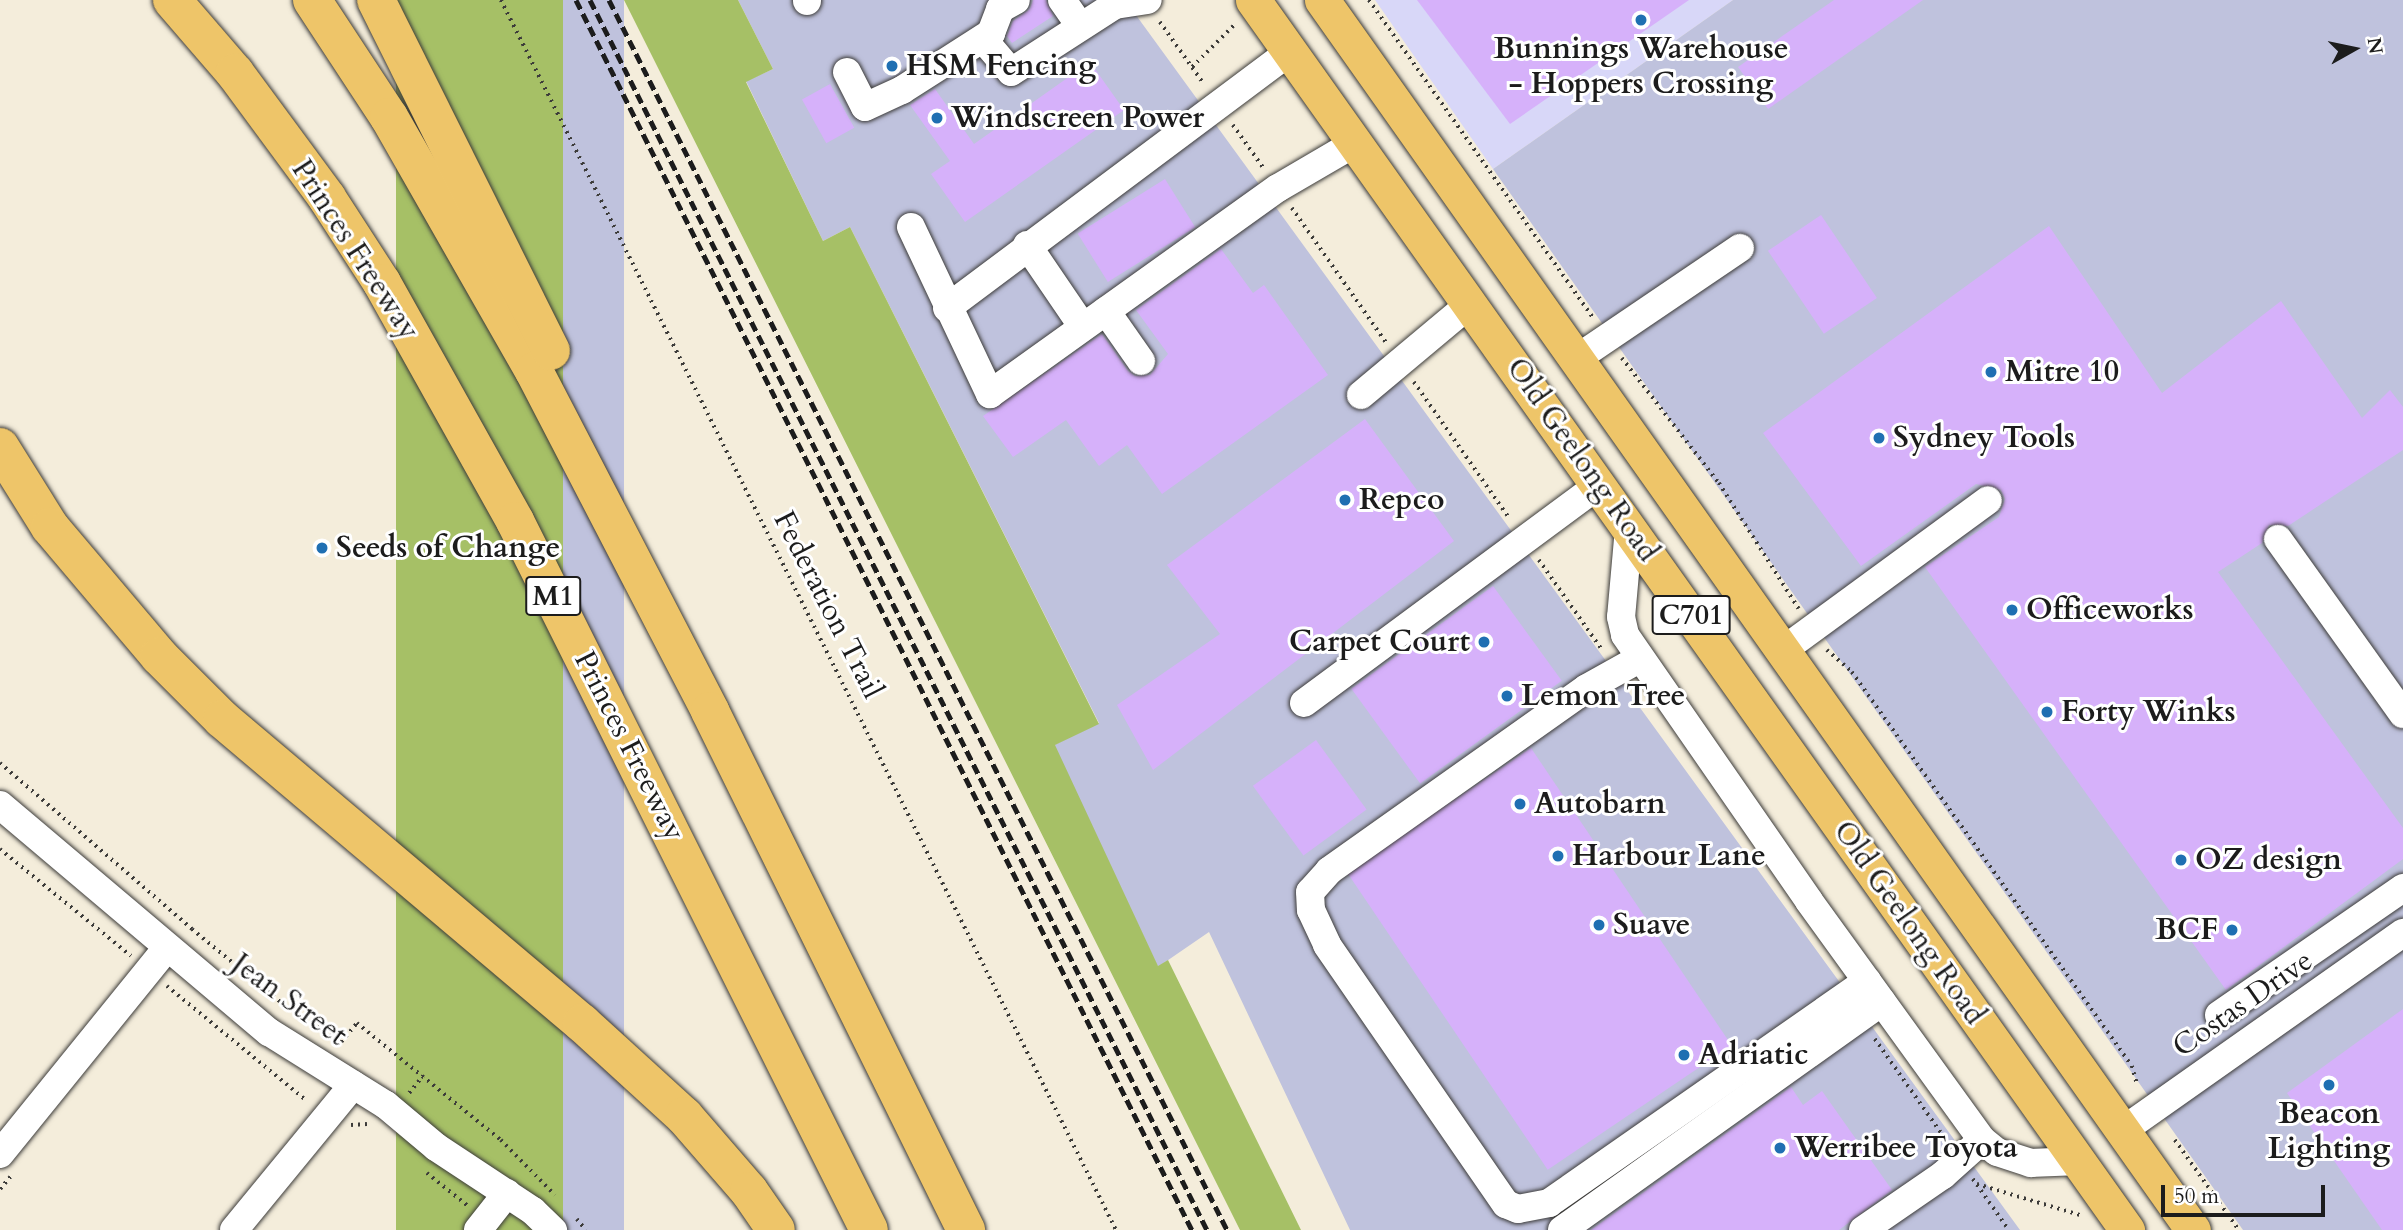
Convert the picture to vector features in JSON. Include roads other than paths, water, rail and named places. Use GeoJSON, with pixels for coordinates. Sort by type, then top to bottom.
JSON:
{"type":"FeatureCollection","features":[{"type":"Feature","properties":{"kind":"highway","name":"Princes Freeway"},"geometry":{"type":"LineString","coordinates":[[172,0],[235,73],[319,187],[388,295],[515,522],[869,1230]]}},
{"type":"Feature","properties":{"kind":"highway"},"geometry":{"type":"LineString","coordinates":[[312,0],[389,117],[472,258],[710,711],[966,1230]]}},
{"type":"Feature","properties":{"kind":"highway"},"geometry":{"type":"LineString","coordinates":[[376,0],[542,330],[710,711]]}},
{"type":"Feature","properties":{"kind":"highway"},"geometry":{"type":"LineString","coordinates":[[0,447],[50,527],[159,656],[222,719],[582,1023],[684,1116],[749,1191],[776,1230]]}},
{"type":"Feature","properties":{"kind":"main road","name":"Old Geelong Road"},"geometry":{"type":"LineString","coordinates":[[1322,0],[2193,1230]]}},
{"type":"Feature","properties":{"kind":"main road","name":"Old Geelong Road"},"geometry":{"type":"LineString","coordinates":[[1248,8],[1289,52],[1471,303],[2127,1230]]}},
{"type":"Feature","properties":{"kind":"main road"},"geometry":{"type":"LineString","coordinates":[[1471,303],[1514,271]]}},
{"type":"Feature","properties":{"kind":"main road"},"geometry":{"type":"LineString","coordinates":[[1532,390],[1576,359]]}},
{"type":"Feature","properties":{"kind":"main road"},"geometry":{"type":"LineString","coordinates":[[1739,683],[1782,651]]}},
{"type":"Feature","properties":{"kind":"main road"},"geometry":{"type":"LineString","coordinates":[[2078,1161],[2122,1131]]}},
{"type":"Feature","properties":{"kind":"street"},"geometry":{"type":"LineString","coordinates":[[847,72],[865,107],[902,90],[991,33],[1000,9],[1016,0]]}},
{"type":"Feature","properties":{"kind":"street"},"geometry":{"type":"LineString","coordinates":[[1062,0],[1080,26]]}},
{"type":"Feature","properties":{"kind":"street"},"geometry":{"type":"LineString","coordinates":[[983,38],[1011,72],[1115,5],[1147,0]]}},
{"type":"Feature","properties":{"kind":"street"},"geometry":{"type":"LineString","coordinates":[[947,308],[1027,245],[1289,52]]}},
{"type":"Feature","properties":{"kind":"street"},"geometry":{"type":"LineString","coordinates":[[911,227],[990,394],[1278,188],[1355,144]]}},
{"type":"Feature","properties":{"kind":"street"},"geometry":{"type":"LineString","coordinates":[[1027,245],[1083,327]]}},
{"type":"Feature","properties":{"kind":"street"},"geometry":{"type":"LineString","coordinates":[[1576,359],[1740,248]]}},
{"type":"Feature","properties":{"kind":"street"},"geometry":{"type":"LineString","coordinates":[[1361,395],[1471,303]]}},
{"type":"Feature","properties":{"kind":"street"},"geometry":{"type":"LineString","coordinates":[[1106,311],[1141,361]]}},
{"type":"Feature","properties":{"kind":"street"},"geometry":{"type":"LineString","coordinates":[[1304,703],[1598,485]]}},
{"type":"Feature","properties":{"kind":"street"},"geometry":{"type":"LineString","coordinates":[[1782,651],[1988,500]]}},
{"type":"Feature","properties":{"kind":"street"},"geometry":{"type":"LineString","coordinates":[[1629,528],[1621,617],[1628,665],[1870,1000],[1982,1140],[1997,1152],[2031,1163],[2078,1161]]}},
{"type":"Feature","properties":{"kind":"street"},"geometry":{"type":"LineString","coordinates":[[2278,539],[2403,714]]}},
{"type":"Feature","properties":{"kind":"street"},"geometry":{"type":"LineString","coordinates":[[1628,665],[1319,878],[1310,892],[1311,911],[1327,945],[1506,1204],[1518,1209],[1549,1203],[1870,1000]]}},
{"type":"Feature","properties":{"kind":"street","name":"Jean Street"},"geometry":{"type":"LineString","coordinates":[[0,804],[167,948],[270,1032],[353,1085],[507,1194],[560,1220]]}},
{"type":"Feature","properties":{"kind":"street"},"geometry":{"type":"LineString","coordinates":[[2219,1015],[2403,888]]}},
{"type":"Feature","properties":{"kind":"street","name":"Costas Drive"},"geometry":{"type":"LineString","coordinates":[[2122,1131],[2403,933]]}},
{"type":"Feature","properties":{"kind":"street"},"geometry":{"type":"LineString","coordinates":[[0,1154],[167,948]]}},
{"type":"Feature","properties":{"kind":"street"},"geometry":{"type":"LineString","coordinates":[[1562,1230],[1870,1000]]}},
{"type":"Feature","properties":{"kind":"street"},"geometry":{"type":"LineString","coordinates":[[234,1230],[353,1085]]}},
{"type":"Feature","properties":{"kind":"street"},"geometry":{"type":"LineString","coordinates":[[1863,1230],[1960,1160],[1982,1140]]}},
{"type":"Feature","properties":{"kind":"street"},"geometry":{"type":"LineString","coordinates":[[482,1225],[507,1194]]}},
{"type":"Feature","properties":{"kind":"railway"},"geometry":{"type":"LineString","coordinates":[[576,0],[1192,1230]]}},
{"type":"Feature","properties":{"kind":"railway"},"geometry":{"type":"LineString","coordinates":[[590,0],[1207,1230]]}},
{"type":"Feature","properties":{"kind":"railway"},"geometry":{"type":"LineString","coordinates":[[609,0],[1227,1230]]}},
{"type":"Feature","properties":{"kind":"place","name":"Bunnings Warehouse - Hoppers Crossing"},"geometry":{"type":"Point","coordinates":[1641,20]}},
{"type":"Feature","properties":{"kind":"place","name":"HSM Fencing"},"geometry":{"type":"Point","coordinates":[892,66]}},
{"type":"Feature","properties":{"kind":"place","name":"Windscreen Power"},"geometry":{"type":"Point","coordinates":[937,118]}},
{"type":"Feature","properties":{"kind":"place","name":"Mitre 10"},"geometry":{"type":"Point","coordinates":[1991,372]}},
{"type":"Feature","properties":{"kind":"place","name":"Sydney Tools"},"geometry":{"type":"Point","coordinates":[1879,438]}},
{"type":"Feature","properties":{"kind":"place","name":"Repco"},"geometry":{"type":"Point","coordinates":[1345,500]}},
{"type":"Feature","properties":{"kind":"place","name":"Seeds of Change"},"geometry":{"type":"Point","coordinates":[322,548]}},
{"type":"Feature","properties":{"kind":"place","name":"Officeworks"},"geometry":{"type":"Point","coordinates":[2012,610]}},
{"type":"Feature","properties":{"kind":"place","name":"Carpet Court"},"geometry":{"type":"Point","coordinates":[1484,642]}},
{"type":"Feature","properties":{"kind":"place","name":"Lemon Tree"},"geometry":{"type":"Point","coordinates":[1507,696]}},
{"type":"Feature","properties":{"kind":"place","name":"Forty Winks"},"geometry":{"type":"Point","coordinates":[2047,712]}},
{"type":"Feature","properties":{"kind":"place","name":"Autobarn"},"geometry":{"type":"Point","coordinates":[1520,804]}},
{"type":"Feature","properties":{"kind":"place","name":"Harbour Lane"},"geometry":{"type":"Point","coordinates":[1558,856]}},
{"type":"Feature","properties":{"kind":"place","name":"OZ design"},"geometry":{"type":"Point","coordinates":[2181,860]}},
{"type":"Feature","properties":{"kind":"place","name":"Suave"},"geometry":{"type":"Point","coordinates":[1599,925]}},
{"type":"Feature","properties":{"kind":"place","name":"BCF"},"geometry":{"type":"Point","coordinates":[2232,930]}},
{"type":"Feature","properties":{"kind":"place","name":"Adriatic"},"geometry":{"type":"Point","coordinates":[1684,1055]}},
{"type":"Feature","properties":{"kind":"place","name":"Beacon Lighting"},"geometry":{"type":"Point","coordinates":[2329,1085]}},
{"type":"Feature","properties":{"kind":"place","name":"Werribee Toyota"},"geometry":{"type":"Point","coordinates":[1780,1148]}}]}
